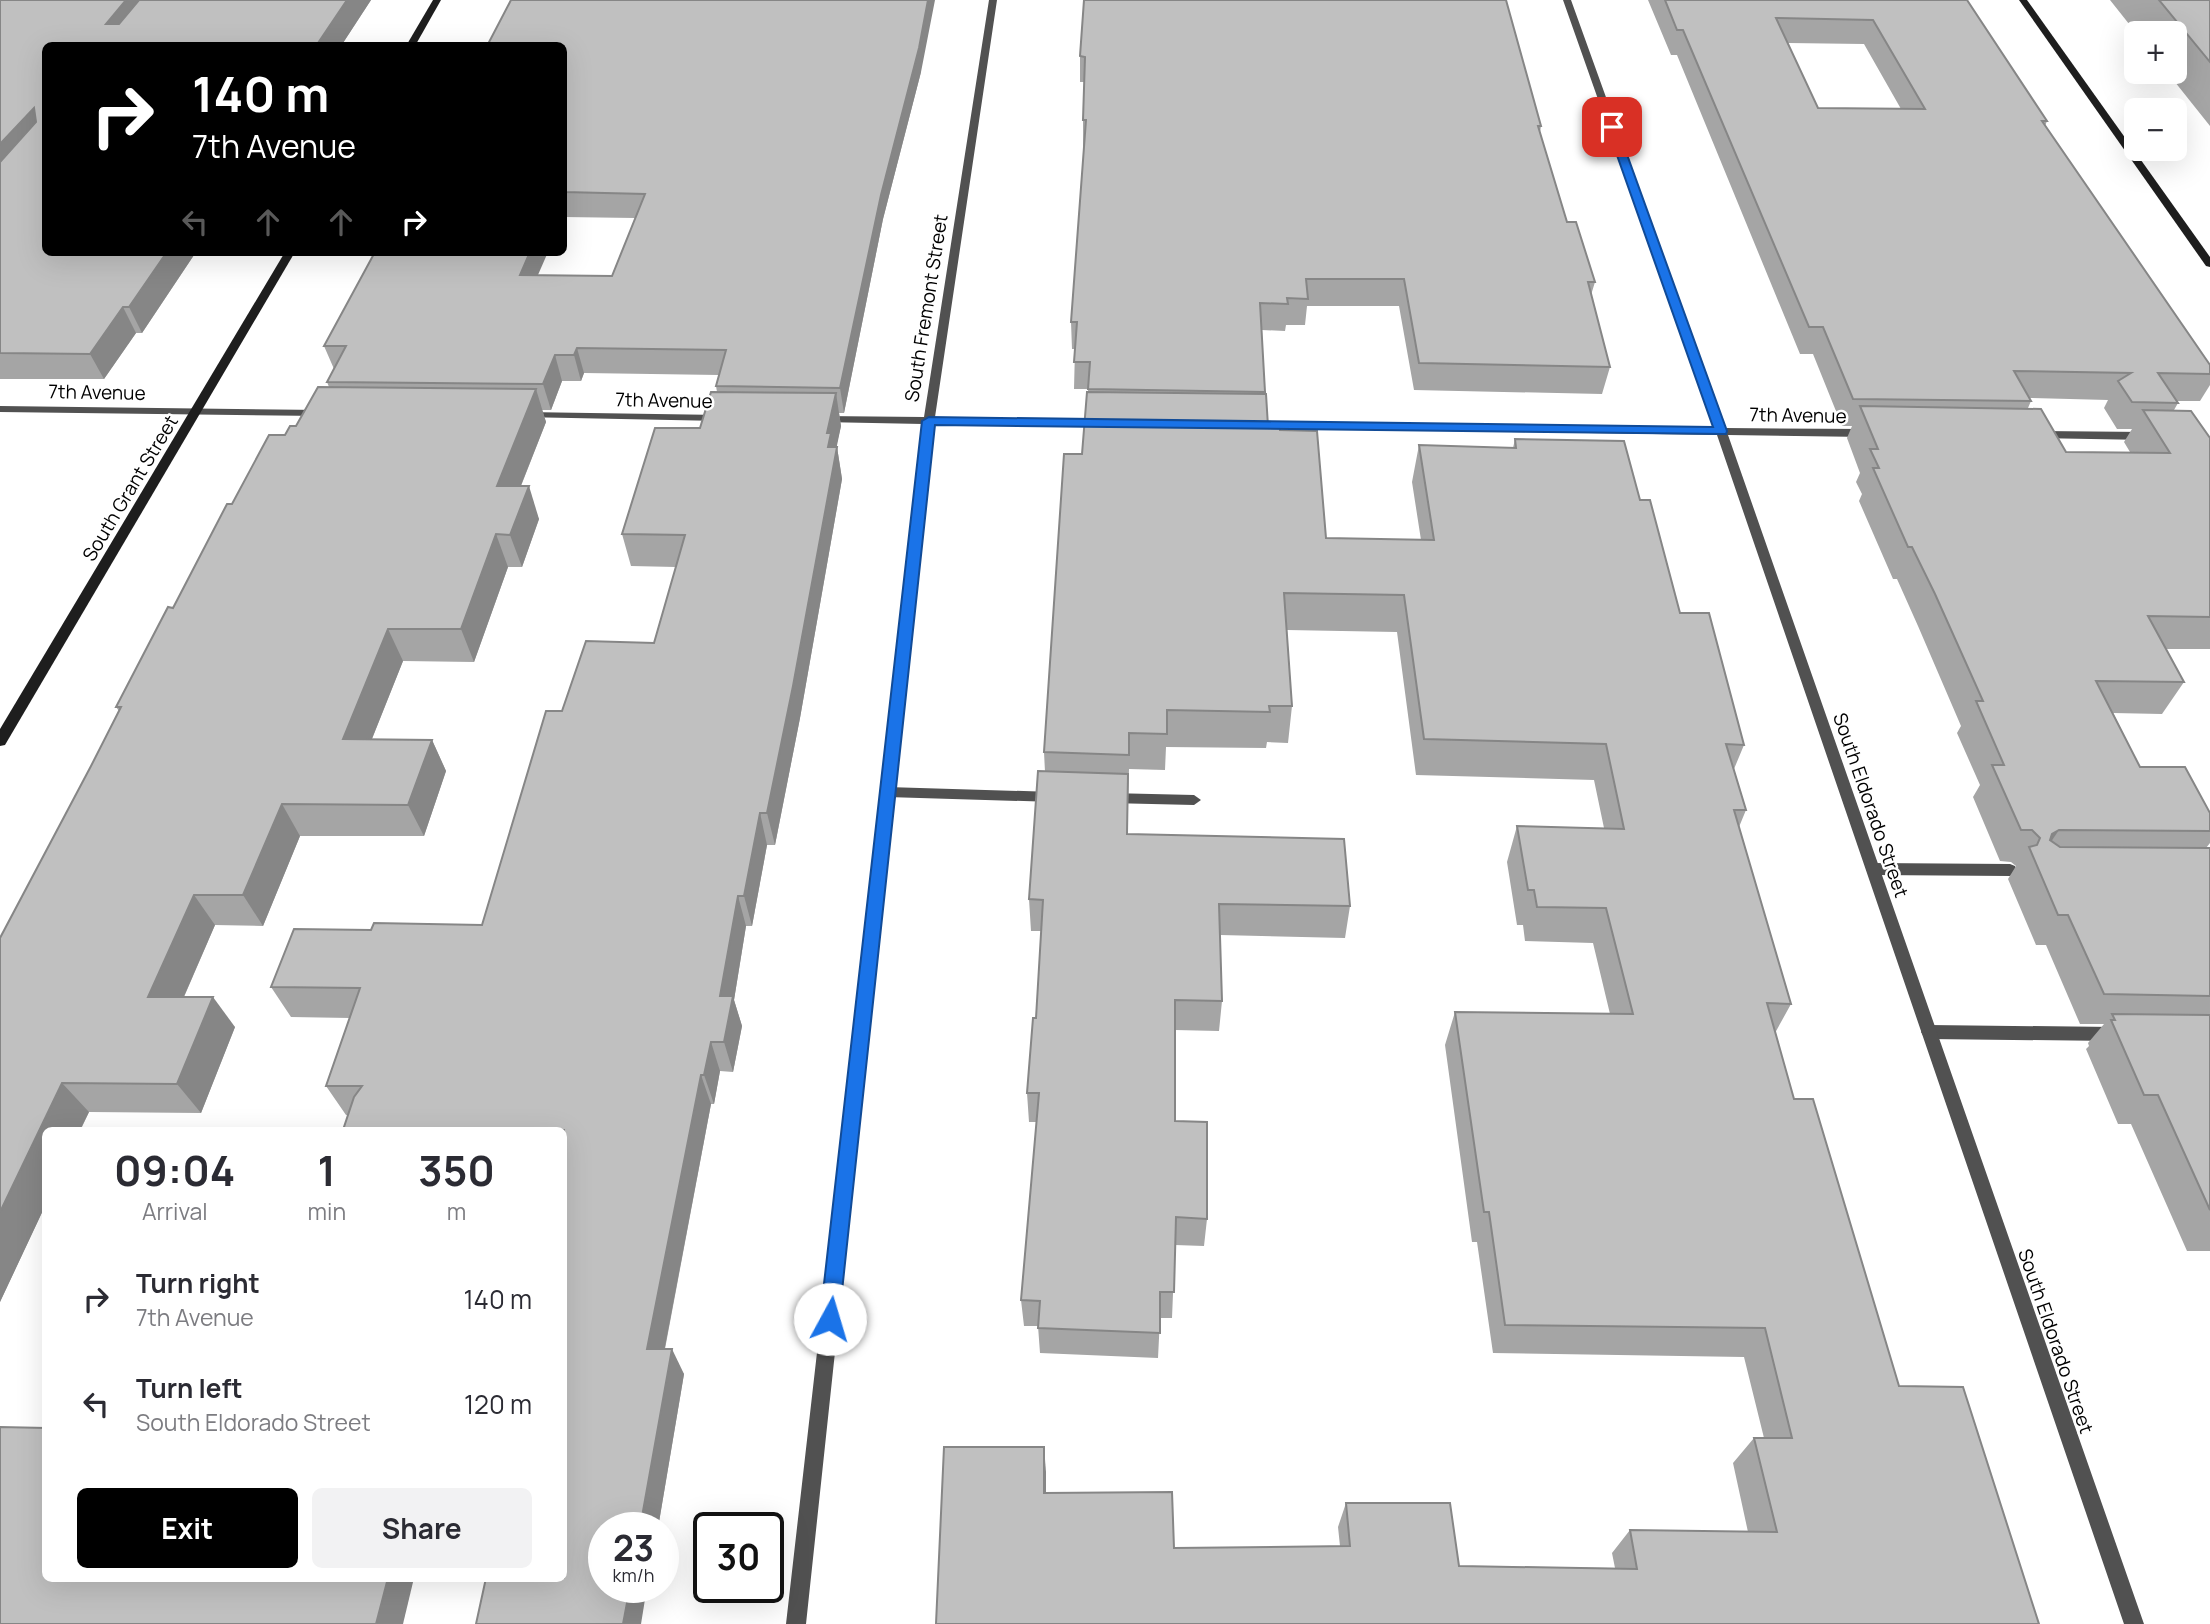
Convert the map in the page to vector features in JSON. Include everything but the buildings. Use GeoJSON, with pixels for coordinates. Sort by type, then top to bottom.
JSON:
{"type":"FeatureCollection","features":[{"type":"Feature","properties":{"kind":"street"},"geometry":{"type":"LineString","coordinates":[[412,42],[437,0]]}},
{"type":"Feature","properties":{"kind":"street","name":"South Fremont Street"},"geometry":{"type":"LineString","coordinates":[[796,1624],[929,421],[993,0]]}},
{"type":"Feature","properties":{"kind":"street","name":"South Eldorado Street"},"geometry":{"type":"LineString","coordinates":[[1567,0],[1721,431],[2134,1624]]}},
{"type":"Feature","properties":{"kind":"street"},"geometry":{"type":"LineString","coordinates":[[2023,0],[2210,264]]}},
{"type":"Feature","properties":{"kind":"street","name":"South Grant Street"},"geometry":{"type":"LineString","coordinates":[[0,741],[287,256]]}},
{"type":"Feature","properties":{"kind":"street","name":"7th Avenue"},"geometry":{"type":"LineString","coordinates":[[0,409],[335,413]]}},
{"type":"Feature","properties":{"kind":"street","name":"7th Avenue"},"geometry":{"type":"LineString","coordinates":[[514,415],[735,418]]}},
{"type":"Feature","properties":{"kind":"street"},"geometry":{"type":"LineString","coordinates":[[804,419],[1109,423]]}},
{"type":"Feature","properties":{"kind":"street","name":"7th Avenue"},"geometry":{"type":"LineString","coordinates":[[1234,425],[1875,433]]}},
{"type":"Feature","properties":{"kind":"street"},"geometry":{"type":"LineString","coordinates":[[2028,435],[2154,436]]}},
{"type":"Feature","properties":{"kind":"street"},"geometry":{"type":"LineString","coordinates":[[887,792],[1069,797]]}},
{"type":"Feature","properties":{"kind":"street"},"geometry":{"type":"LineString","coordinates":[[1097,798],[1194,800]]}},
{"type":"Feature","properties":{"kind":"street"},"geometry":{"type":"LineString","coordinates":[[1873,869],[2010,870]]}},
{"type":"Feature","properties":{"kind":"street"},"geometry":{"type":"LineString","coordinates":[[1928,1032],[2128,1034]]}},
{"type":"Feature","properties":{"kind":"route"},"geometry":{"type":"LineString","coordinates":[[830,1319],[929,421],[1721,431],[1612,127]]}}]}
